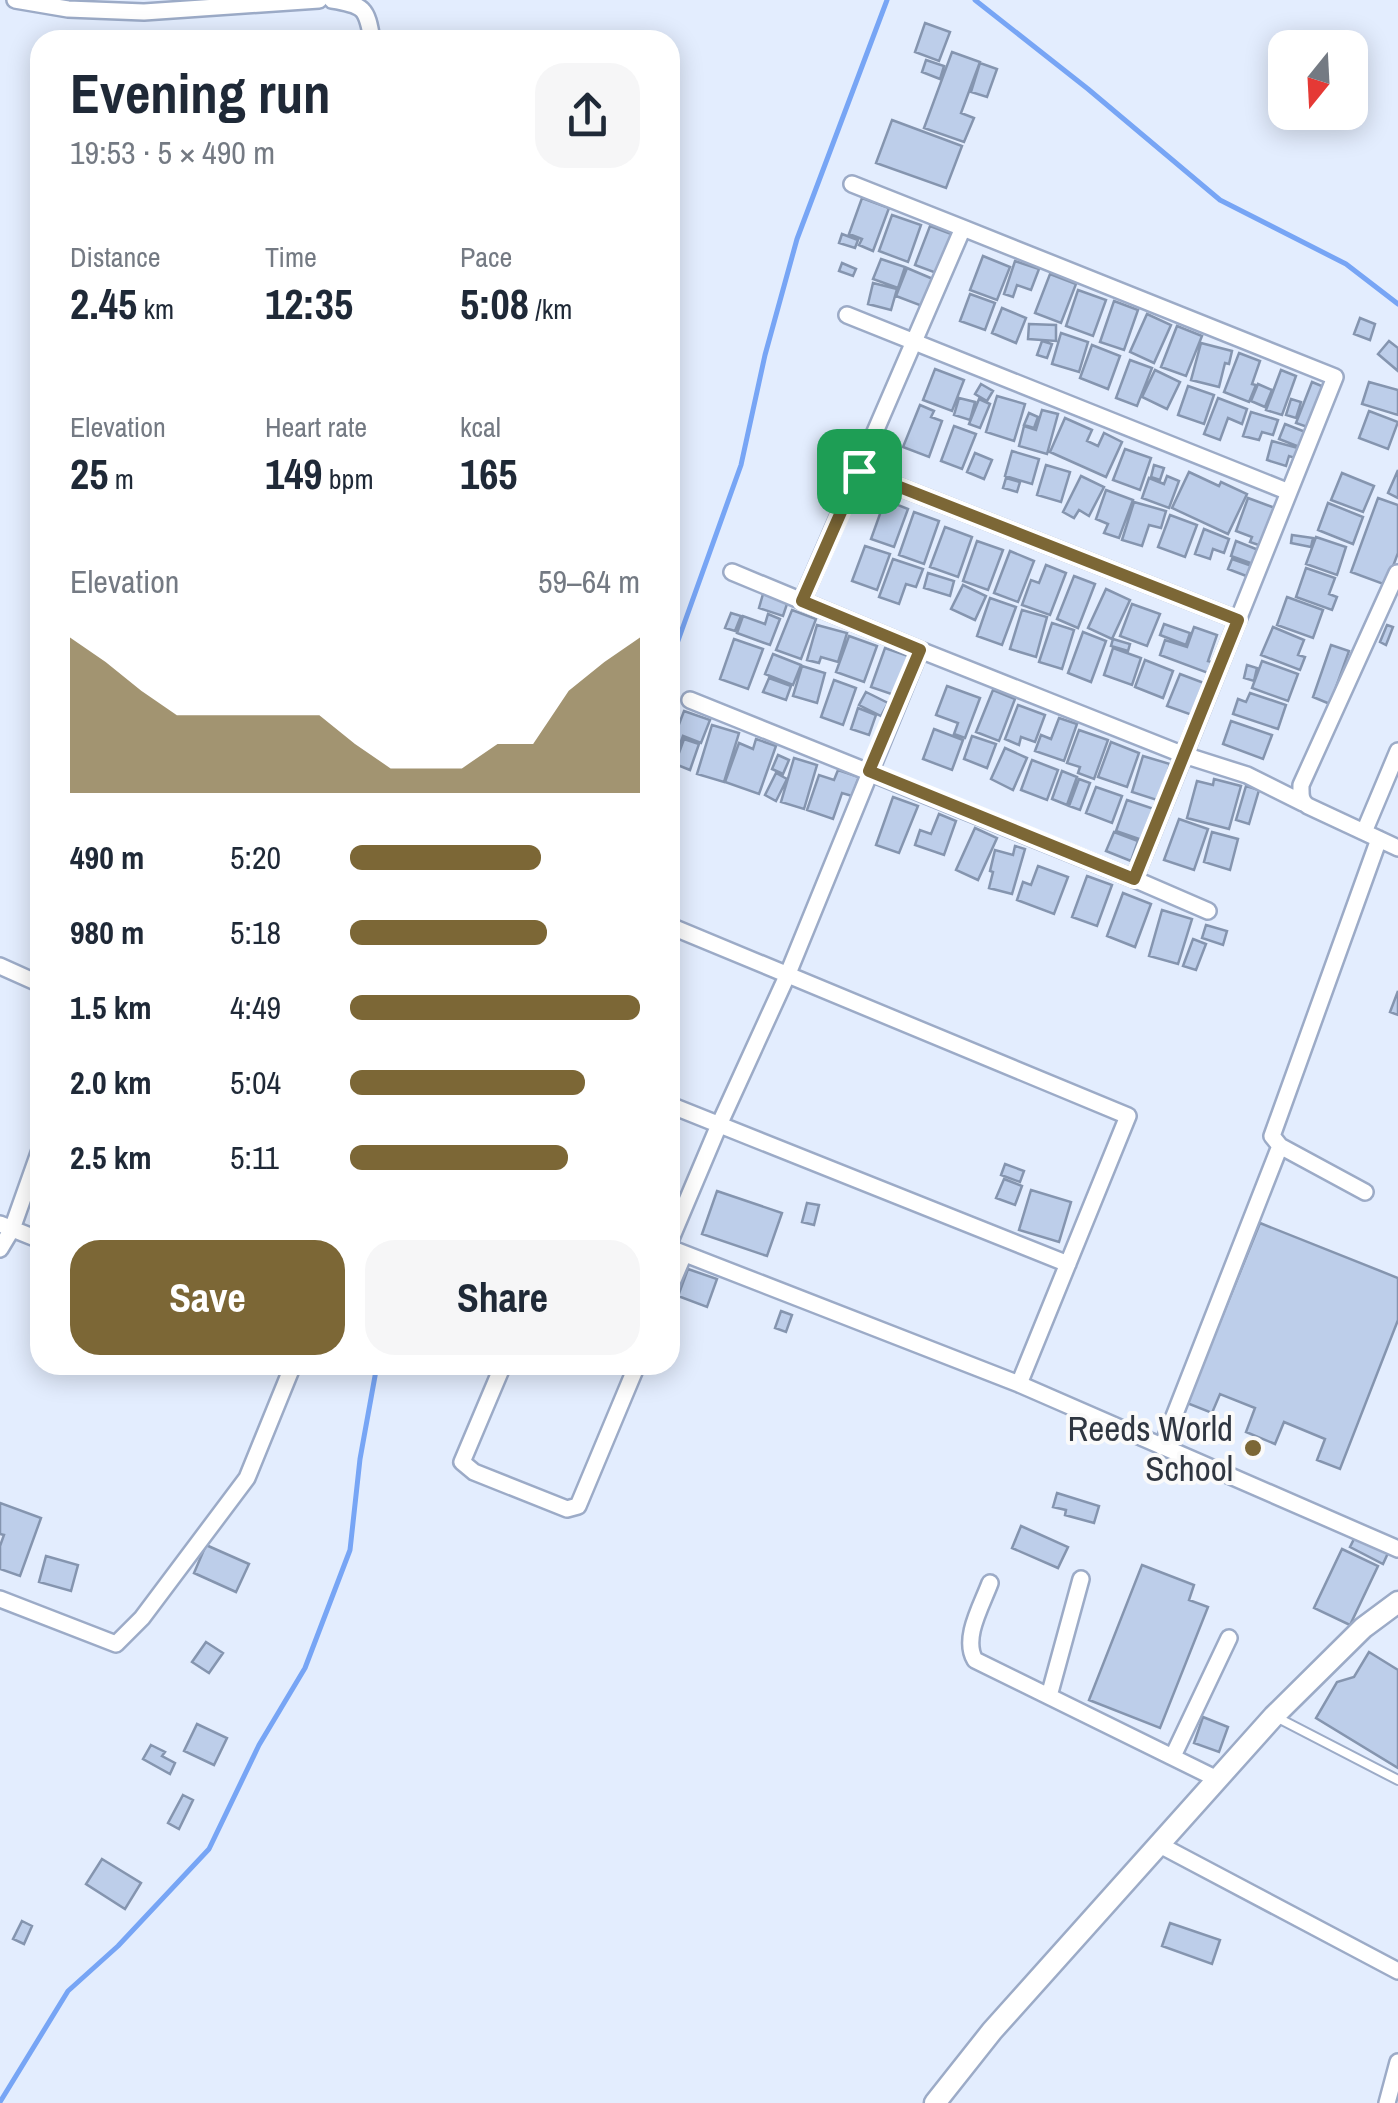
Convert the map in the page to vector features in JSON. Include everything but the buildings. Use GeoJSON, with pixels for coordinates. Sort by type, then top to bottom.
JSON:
{"type":"FeatureCollection","features":[{"type":"Feature","properties":{"kind":"street"},"geometry":{"type":"LineString","coordinates":[[15,0],[68,9],[144,12],[320,0]]}},
{"type":"Feature","properties":{"kind":"street"},"geometry":{"type":"LineString","coordinates":[[332,0],[356,4],[368,14],[370,30]]}},
{"type":"Feature","properties":{"kind":"street"},"geometry":{"type":"LineString","coordinates":[[852,184],[1336,376],[1134,879]]}},
{"type":"Feature","properties":{"kind":"street"},"geometry":{"type":"LineString","coordinates":[[802,601],[963,228]]}},
{"type":"Feature","properties":{"kind":"street"},"geometry":{"type":"LineString","coordinates":[[847,316],[1289,492]]}},
{"type":"Feature","properties":{"kind":"street"},"geometry":{"type":"LineString","coordinates":[[859,471],[1238,620]]}},
{"type":"Feature","properties":{"kind":"street"},"geometry":{"type":"LineString","coordinates":[[732,572],[1184,755],[1247,775],[1398,848]]}},
{"type":"Feature","properties":{"kind":"street"},"geometry":{"type":"LineString","coordinates":[[1303,802],[1301,784],[1396,573]]}},
{"type":"Feature","properties":{"kind":"street"},"geometry":{"type":"LineString","coordinates":[[680,1234],[719,1125],[787,976],[920,650]]}},
{"type":"Feature","properties":{"kind":"street"},"geometry":{"type":"LineString","coordinates":[[690,700],[1208,911]]}},
{"type":"Feature","properties":{"kind":"street"},"geometry":{"type":"LineString","coordinates":[[1365,1192],[1280,1146],[1272,1136],[1398,750]]}},
{"type":"Feature","properties":{"kind":"street"},"geometry":{"type":"LineString","coordinates":[[680,930],[1128,1116],[1020,1384]]}},
{"type":"Feature","properties":{"kind":"street"},"geometry":{"type":"LineString","coordinates":[[0,966],[30,980]]}},
{"type":"Feature","properties":{"kind":"street"},"geometry":{"type":"LineString","coordinates":[[680,1109],[1068,1264]]}},
{"type":"Feature","properties":{"kind":"street"},"geometry":{"type":"LineString","coordinates":[[1162,1447],[1280,1146]]}},
{"type":"Feature","properties":{"kind":"street"},"geometry":{"type":"LineString","coordinates":[[0,1250],[6,1226],[30,1172]]}},
{"type":"Feature","properties":{"kind":"street"},"geometry":{"type":"LineString","coordinates":[[6,1226],[30,1236]]}},
{"type":"Feature","properties":{"kind":"street"},"geometry":{"type":"LineString","coordinates":[[680,1250],[1020,1384],[1398,1549]]}},
{"type":"Feature","properties":{"kind":"street"},"geometry":{"type":"LineString","coordinates":[[0,1600],[116,1644],[142,1618],[247,1478],[289,1375]]}},
{"type":"Feature","properties":{"kind":"street"},"geometry":{"type":"LineString","coordinates":[[499,1375],[462,1462],[474,1472],[566,1509],[578,1506],[634,1375]]}},
{"type":"Feature","properties":{"kind":"street"},"geometry":{"type":"LineString","coordinates":[[1049,1696],[1080,1580]]}},
{"type":"Feature","properties":{"kind":"street"},"geometry":{"type":"LineString","coordinates":[[990,1583],[970,1641],[976,1660],[1218,1780]]}},
{"type":"Feature","properties":{"kind":"street"},"geometry":{"type":"LineString","coordinates":[[937,2102],[992,2032],[1274,1716],[1363,1628],[1398,1602]]}},
{"type":"Feature","properties":{"kind":"street"},"geometry":{"type":"LineString","coordinates":[[1173,1756],[1229,1638]]}},
{"type":"Feature","properties":{"kind":"street"},"geometry":{"type":"LineString","coordinates":[[1158,1844],[1398,1972]]}},
{"type":"Feature","properties":{"kind":"street"},"geometry":{"type":"LineString","coordinates":[[1388,2103],[1398,2062]]}},
{"type":"Feature","properties":{"kind":"lane"},"geometry":{"type":"LineString","coordinates":[[1274,1716],[1398,1780]]}},
{"type":"Feature","properties":{"kind":"waterway"},"geometry":{"type":"LineString","coordinates":[[680,635],[741,465],[765,355],[797,239],[887,0]]}},
{"type":"Feature","properties":{"kind":"waterway"},"geometry":{"type":"LineString","coordinates":[[975,0],[1220,200],[1346,264],[1398,304]]}},
{"type":"Feature","properties":{"kind":"waterway"},"geometry":{"type":"LineString","coordinates":[[0,2102],[68,1991],[118,1946],[209,1849],[259,1745],[305,1668],[350,1550],[360,1459],[375,1375]]}},
{"type":"Feature","properties":{"kind":"place","name":"Reeds World School"},"geometry":{"type":"Point","coordinates":[1253,1448]}},
{"type":"Feature","properties":{"kind":"route"},"geometry":{"type":"LineString","coordinates":[[859,471],[1238,620],[1134,879],[869,771],[920,650],[802,601],[859,471]]}}]}
